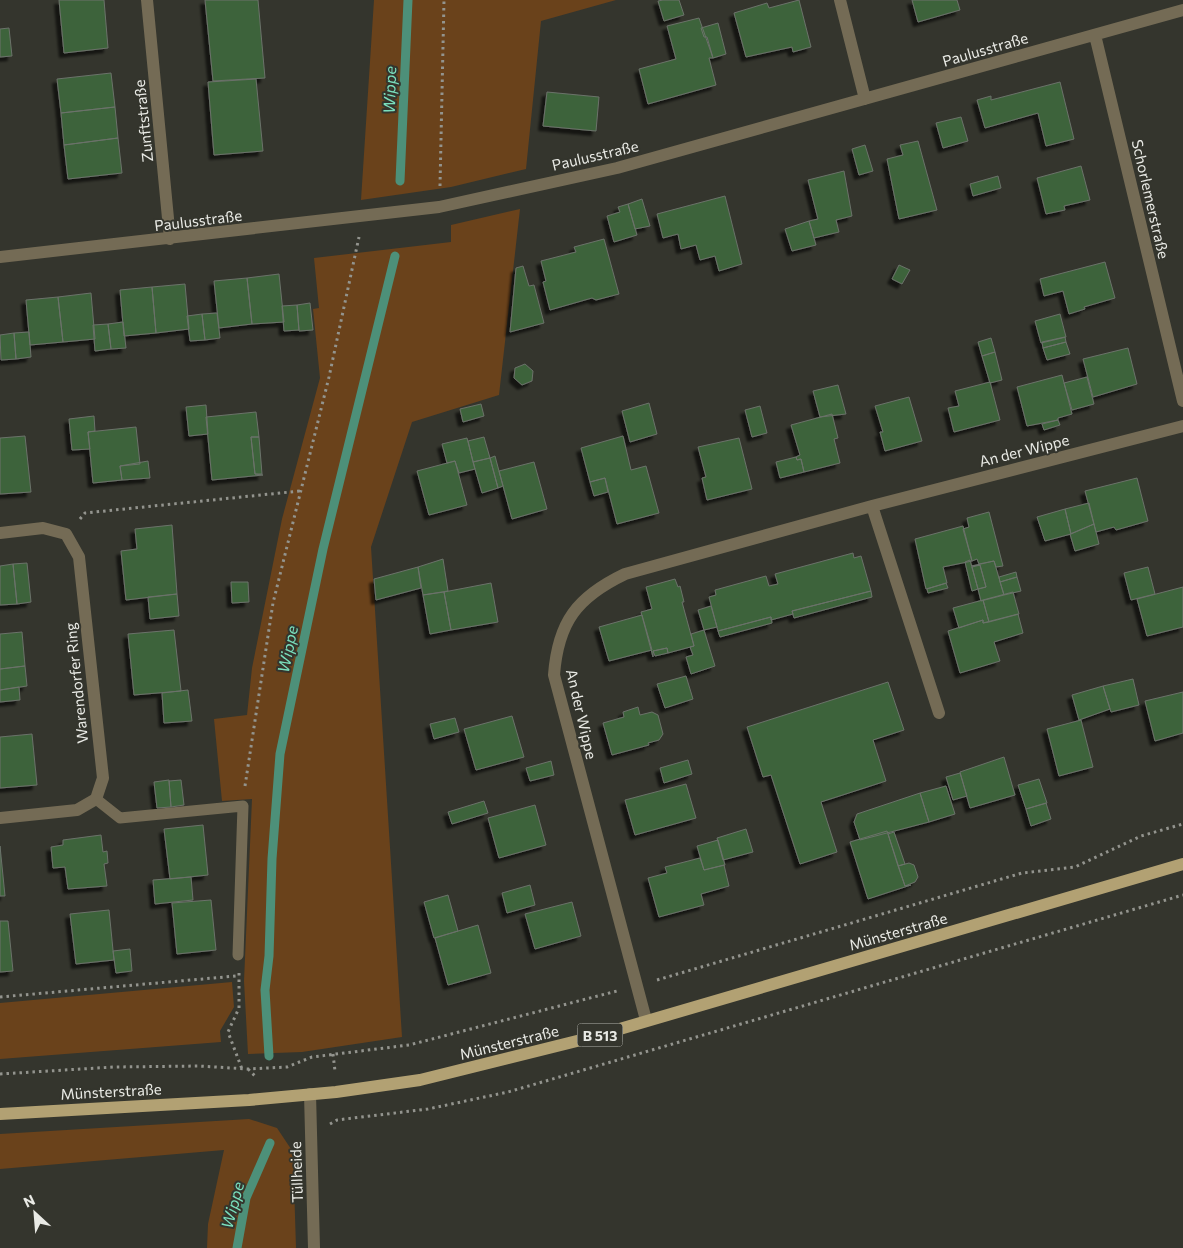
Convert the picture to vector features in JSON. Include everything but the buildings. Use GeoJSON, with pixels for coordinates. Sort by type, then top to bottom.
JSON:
{"type":"FeatureCollection","features":[{"type":"Feature","properties":{"kind":"main road","name":"Münsterstraße"},"geometry":{"type":"LineString","coordinates":[[0,1114],[249,1100],[420,1080],[570,1043],[1027,912],[1183,864]]}},
{"type":"Feature","properties":{"kind":"street","name":"Zunftstraße"},"geometry":{"type":"LineString","coordinates":[[147,0],[170,239]]}},
{"type":"Feature","properties":{"kind":"street"},"geometry":{"type":"LineString","coordinates":[[840,0],[865,99]]}},
{"type":"Feature","properties":{"kind":"street","name":"Paulusstraße"},"geometry":{"type":"LineString","coordinates":[[0,257],[439,207],[617,168],[1096,35],[1177,8]]}},
{"type":"Feature","properties":{"kind":"street","name":"Schorlemerstraße"},"geometry":{"type":"LineString","coordinates":[[1096,35],[1183,401]]}},
{"type":"Feature","properties":{"kind":"street","name":"An der Wippe"},"geometry":{"type":"LineString","coordinates":[[646,1020],[554,675],[556,652],[564,628],[577,606],[598,587],[625,574],[872,506],[1183,426]]}},
{"type":"Feature","properties":{"kind":"street"},"geometry":{"type":"LineString","coordinates":[[872,506],[939,714]]}},
{"type":"Feature","properties":{"kind":"street"},"geometry":{"type":"LineString","coordinates":[[0,533],[43,528],[66,534]]}},
{"type":"Feature","properties":{"kind":"street","name":"Warendorfer Ring"},"geometry":{"type":"LineString","coordinates":[[66,534],[79,557],[103,778],[96,799]]}},
{"type":"Feature","properties":{"kind":"street"},"geometry":{"type":"LineString","coordinates":[[0,818],[77,810],[96,799]]}},
{"type":"Feature","properties":{"kind":"street","name":"Tüllheide"},"geometry":{"type":"LineString","coordinates":[[310,1094],[314,1248]]}},
{"type":"Feature","properties":{"kind":"lane"},"geometry":{"type":"LineString","coordinates":[[96,799],[120,818],[243,806],[238,955]]}},
{"type":"Feature","properties":{"kind":"path"},"geometry":{"type":"LineString","coordinates":[[439,207],[444,0]]}},
{"type":"Feature","properties":{"kind":"path"},"geometry":{"type":"LineString","coordinates":[[243,806],[251,738],[273,603],[329,377],[363,217]]}},
{"type":"Feature","properties":{"kind":"path"},"geometry":{"type":"LineString","coordinates":[[66,534],[85,513],[300,492]]}},
{"type":"Feature","properties":{"kind":"path"},"geometry":{"type":"LineString","coordinates":[[0,1074],[114,1067],[199,1066],[242,1069],[287,1067],[312,1057],[409,1045],[636,986],[1022,873],[1075,867],[1141,836],[1183,824]]}},
{"type":"Feature","properties":{"kind":"path"},"geometry":{"type":"LineString","coordinates":[[311,1143],[323,1127],[337,1120],[428,1109],[508,1092],[1183,895]]}},
{"type":"Feature","properties":{"kind":"path"},"geometry":{"type":"LineString","coordinates":[[238,955],[239,1008],[228,1032],[242,1069]]}},
{"type":"Feature","properties":{"kind":"path"},"geometry":{"type":"LineString","coordinates":[[0,997],[239,976]]}},
{"type":"Feature","properties":{"kind":"shaded area"},"geometry":{"type":"Polygon","coordinates":[[[374,0],[616,0],[541,21],[526,169],[451,187],[361,200],[374,0]]]}},
{"type":"Feature","properties":{"kind":"shaded area"},"geometry":{"type":"Polygon","coordinates":[[[520,209],[499,395],[412,422],[371,547],[402,1037],[302,1052],[248,1054],[244,981],[252,799],[222,801],[214,719],[247,715],[252,668],[282,519],[320,378],[313,309],[319,308],[314,258],[451,242],[451,225],[520,209]]]}},
{"type":"Feature","properties":{"kind":"shaded area"},"geometry":{"type":"Polygon","coordinates":[[[232,982],[234,1007],[220,1031],[221,1042],[0,1059],[0,1003],[232,982]]]}},
{"type":"Feature","properties":{"kind":"shaded area"},"geometry":{"type":"Polygon","coordinates":[[[249,1119],[277,1128],[293,1152],[296,1248],[207,1248],[208,1224],[224,1150],[0,1169],[0,1134],[249,1119]]]}},
{"type":"Feature","properties":{"kind":"waterway","name":"Wippe"},"geometry":{"type":"LineString","coordinates":[[400,181],[408,0]]}},
{"type":"Feature","properties":{"kind":"waterway","name":"Wippe"},"geometry":{"type":"LineString","coordinates":[[269,1056],[265,990],[269,956],[272,859],[280,754],[323,549],[395,256]]}},
{"type":"Feature","properties":{"kind":"waterway","name":"Wippe"},"geometry":{"type":"LineString","coordinates":[[237,1248],[246,1198],[270,1143]]}}]}
